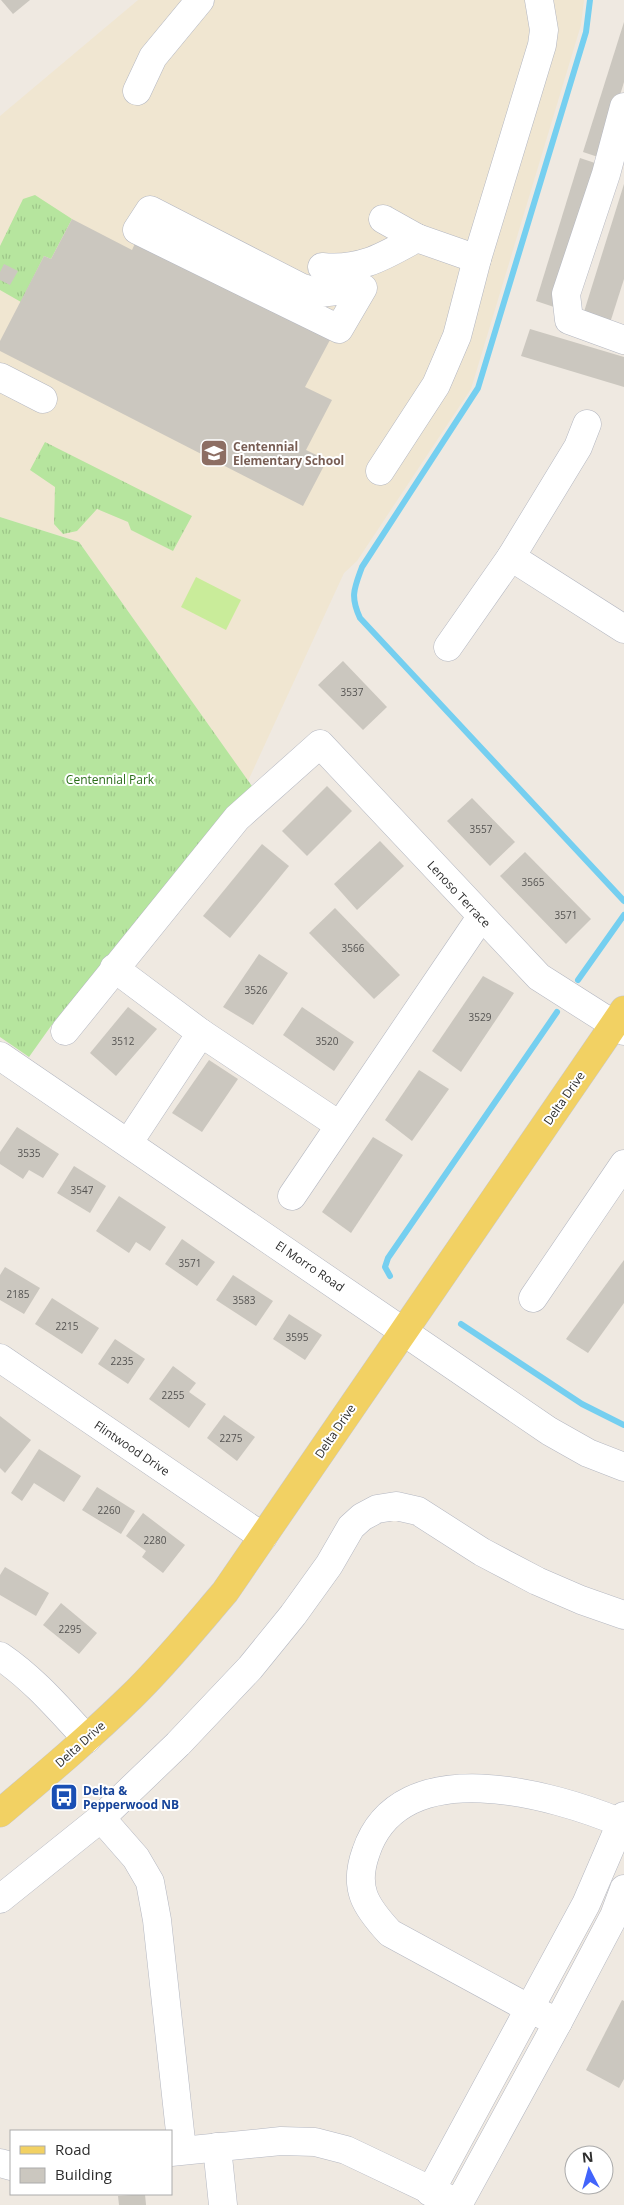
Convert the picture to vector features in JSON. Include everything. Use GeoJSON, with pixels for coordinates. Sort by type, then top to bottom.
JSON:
{"type":"FeatureCollection","features":[{"type":"Feature","properties":{"kind":"main road","name":"Delta Drive"},"geometry":{"type":"LineString","coordinates":[[0,1813],[87,1739],[133,1696],[225,1592],[404,1330],[621,1022]]}},
{"type":"Feature","properties":{"kind":"street"},"geometry":{"type":"LineString","coordinates":[[137,91],[153,57],[200,0]]}},
{"type":"Feature","properties":{"kind":"street"},"geometry":{"type":"LineString","coordinates":[[524,0],[544,30]]}},
{"type":"Feature","properties":{"kind":"street"},"geometry":{"type":"LineString","coordinates":[[380,471],[436,385],[457,336],[477,259],[542,45],[544,30],[539,0]]}},
{"type":"Feature","properties":{"kind":"street"},"geometry":{"type":"LineString","coordinates":[[624,107],[606,174],[566,294],[569,320],[624,340]]}},
{"type":"Feature","properties":{"kind":"street"},"geometry":{"type":"LineString","coordinates":[[150,210],[300,287],[318,293],[363,288],[339,328],[137,230],[150,210]]}},
{"type":"Feature","properties":{"kind":"street"},"geometry":{"type":"LineString","coordinates":[[383,220],[417,238],[477,259]]}},
{"type":"Feature","properties":{"kind":"street"},"geometry":{"type":"LineString","coordinates":[[322,268],[340,269],[370,263],[417,238]]}},
{"type":"Feature","properties":{"kind":"street"},"geometry":{"type":"LineString","coordinates":[[0,378],[43,399]]}},
{"type":"Feature","properties":{"kind":"street"},"geometry":{"type":"LineString","coordinates":[[448,648],[511,557],[578,447],[587,424]]}},
{"type":"Feature","properties":{"kind":"street"},"geometry":{"type":"LineString","coordinates":[[511,557],[624,629]]}},
{"type":"Feature","properties":{"kind":"street","name":"Lenoso Terrace"},"geometry":{"type":"LineString","coordinates":[[114,968],[237,818],[320,744],[539,978],[621,1022]]}},
{"type":"Feature","properties":{"kind":"street"},"geometry":{"type":"LineString","coordinates":[[292,1196],[481,917]]}},
{"type":"Feature","properties":{"kind":"street"},"geometry":{"type":"LineString","coordinates":[[65,1032],[114,968],[201,1033],[339,1125]]}},
{"type":"Feature","properties":{"kind":"street"},"geometry":{"type":"LineString","coordinates":[[129,1142],[201,1033]]}},
{"type":"Feature","properties":{"kind":"street","name":"El Morro Road"},"geometry":{"type":"LineString","coordinates":[[0,1056],[129,1142],[549,1431],[588,1452],[624,1467]]}},
{"type":"Feature","properties":{"kind":"street"},"geometry":{"type":"LineString","coordinates":[[533,1298],[624,1164]]}},
{"type":"Feature","properties":{"kind":"street","name":"Flintwood Drive"},"geometry":{"type":"LineString","coordinates":[[0,1358],[263,1537]]}},
{"type":"Feature","properties":{"kind":"street"},"geometry":{"type":"LineString","coordinates":[[0,1899],[101,1818],[178,1744],[250,1668],[324,1572],[350,1527],[377,1508],[396,1506],[418,1511],[482,1552],[537,1581],[581,1600],[624,1615]]}},
{"type":"Feature","properties":{"kind":"street"},"geometry":{"type":"LineString","coordinates":[[0,1656],[19,1668],[40,1688],[87,1739]]}},
{"type":"Feature","properties":{"kind":"street"},"geometry":{"type":"LineString","coordinates":[[430,2192],[530,2009],[586,1904],[623,1821],[561,1802],[504,1790],[468,1788],[434,1791],[403,1805],[382,1822],[369,1842],[360,1868],[362,1894],[374,1916],[390,1933],[530,2009],[558,2022]]}},
{"type":"Feature","properties":{"kind":"street"},"geometry":{"type":"LineString","coordinates":[[101,1818],[136,1858],[150,1882],[157,1920],[177,2151],[282,2140],[315,2142],[346,2150],[430,2192],[461,2204],[558,2022],[619,1918],[624,1889]]}},
{"type":"Feature","properties":{"kind":"street"},"geometry":{"type":"LineString","coordinates":[[586,1904],[619,1918]]}},
{"type":"Feature","properties":{"kind":"street"},"geometry":{"type":"LineString","coordinates":[[217,2147],[223,2205]]}},
{"type":"Feature","properties":{"kind":"shaded area","name":"Centennial Elementary School"},"geometry":{"type":"Polygon","coordinates":[[[138,0],[584,0],[581,25],[471,389],[357,561],[344,573],[248,781],[79,542],[0,517],[0,116],[138,0]]]}},
{"type":"Feature","properties":{"kind":"green space"},"geometry":{"type":"Polygon","coordinates":[[[35,195],[72,219],[51,259],[44,256],[21,302],[0,290],[0,246],[23,199],[35,195]]]}},
{"type":"Feature","properties":{"kind":"green space"},"geometry":{"type":"Polygon","coordinates":[[[45,442],[192,516],[173,551],[131,530],[128,522],[97,509],[77,531],[63,534],[54,524],[55,487],[30,470],[45,442]]]}},
{"type":"Feature","properties":{"kind":"green space","name":"Centennial Park"},"geometry":{"type":"Polygon","coordinates":[[[0,517],[79,542],[254,789],[202,843],[51,1026],[29,1057],[0,1037],[0,517]]]}},
{"type":"Feature","properties":{"kind":"green space"},"geometry":{"type":"Polygon","coordinates":[[[196,577],[241,600],[226,630],[181,607],[196,577]]]}},
{"type":"Feature","properties":{"kind":"building"},"geometry":{"type":"Polygon","coordinates":[[[1,0],[30,0],[13,14],[1,0]]]}},
{"type":"Feature","properties":{"kind":"building"},"geometry":{"type":"Polygon","coordinates":[[[624,22],[624,82],[601,158],[583,152],[624,22]]]}},
{"type":"Feature","properties":{"kind":"building"},"geometry":{"type":"Polygon","coordinates":[[[580,158],[598,164],[554,307],[536,301],[580,158]]]}},
{"type":"Feature","properties":{"kind":"building"},"geometry":{"type":"Polygon","coordinates":[[[624,184],[624,279],[610,323],[583,315],[624,184]]]}},
{"type":"Feature","properties":{"kind":"building"},"geometry":{"type":"Polygon","coordinates":[[[72,219],[132,250],[137,239],[331,338],[305,387],[332,400],[306,450],[327,460],[303,506],[0,351],[0,341],[44,256],[51,259],[72,219]]]}},
{"type":"Feature","properties":{"kind":"building"},"geometry":{"type":"Polygon","coordinates":[[[4,264],[18,271],[10,285],[0,280],[0,272],[4,264]]]}},
{"type":"Feature","properties":{"kind":"building"},"geometry":{"type":"Polygon","coordinates":[[[530,329],[624,357],[624,387],[521,356],[530,329]]]}},
{"type":"Feature","properties":{"kind":"building"},"geometry":{"type":"Polygon","coordinates":[[[343,661],[387,707],[363,730],[318,685],[343,661]]]}},
{"type":"Feature","properties":{"kind":"building"},"geometry":{"type":"Polygon","coordinates":[[[327,786],[352,811],[307,856],[282,831],[327,786]]]}},
{"type":"Feature","properties":{"kind":"building"},"geometry":{"type":"Polygon","coordinates":[[[472,798],[515,842],[490,866],[447,821],[472,798]]]}},
{"type":"Feature","properties":{"kind":"building"},"geometry":{"type":"Polygon","coordinates":[[[380,841],[404,866],[357,910],[334,884],[380,841]]]}},
{"type":"Feature","properties":{"kind":"building"},"geometry":{"type":"Polygon","coordinates":[[[262,844],[289,866],[230,938],[203,916],[262,844]]]}},
{"type":"Feature","properties":{"kind":"building"},"geometry":{"type":"Polygon","coordinates":[[[525,852],[591,919],[566,944],[500,876],[525,852]]]}},
{"type":"Feature","properties":{"kind":"building"},"geometry":{"type":"Polygon","coordinates":[[[335,908],[400,975],[374,999],[309,933],[335,908]]]}},
{"type":"Feature","properties":{"kind":"building"},"geometry":{"type":"Polygon","coordinates":[[[259,954],[288,973],[253,1025],[223,1007],[259,954]]]}},
{"type":"Feature","properties":{"kind":"building"},"geometry":{"type":"Polygon","coordinates":[[[483,976],[514,993],[461,1072],[432,1051],[483,976]]]}},
{"type":"Feature","properties":{"kind":"building"},"geometry":{"type":"Polygon","coordinates":[[[128,1007],[157,1029],[116,1076],[90,1053],[128,1007]]]}},
{"type":"Feature","properties":{"kind":"building"},"geometry":{"type":"Polygon","coordinates":[[[302,1007],[354,1042],[334,1071],[283,1035],[302,1007]]]}},
{"type":"Feature","properties":{"kind":"building"},"geometry":{"type":"Polygon","coordinates":[[[209,1060],[238,1079],[202,1132],[172,1113],[209,1060]]]}},
{"type":"Feature","properties":{"kind":"building"},"geometry":{"type":"Polygon","coordinates":[[[419,1070],[449,1089],[412,1141],[385,1120],[419,1070]]]}},
{"type":"Feature","properties":{"kind":"building"},"geometry":{"type":"Polygon","coordinates":[[[17,1127],[59,1154],[43,1178],[29,1170],[23,1179],[0,1164],[0,1152],[17,1127]]]}},
{"type":"Feature","properties":{"kind":"building"},"geometry":{"type":"Polygon","coordinates":[[[373,1137],[403,1155],[351,1233],[322,1212],[373,1137]]]}},
{"type":"Feature","properties":{"kind":"building"},"geometry":{"type":"Polygon","coordinates":[[[74,1166],[106,1186],[90,1213],[57,1193],[74,1166]]]}},
{"type":"Feature","properties":{"kind":"building"},"geometry":{"type":"Polygon","coordinates":[[[119,1196],[166,1227],[150,1251],[136,1242],[129,1253],[96,1231],[119,1196]]]}},
{"type":"Feature","properties":{"kind":"building"},"geometry":{"type":"Polygon","coordinates":[[[182,1239],[215,1262],[197,1286],[165,1264],[182,1239]]]}},
{"type":"Feature","properties":{"kind":"building"},"geometry":{"type":"Polygon","coordinates":[[[624,1260],[624,1303],[588,1353],[566,1339],[624,1260]]]}},
{"type":"Feature","properties":{"kind":"building"},"geometry":{"type":"Polygon","coordinates":[[[5,1267],[40,1288],[24,1314],[0,1300],[0,1275],[5,1267]]]}},
{"type":"Feature","properties":{"kind":"building"},"geometry":{"type":"Polygon","coordinates":[[[233,1275],[273,1301],[256,1326],[216,1300],[233,1275]]]}},
{"type":"Feature","properties":{"kind":"building"},"geometry":{"type":"Polygon","coordinates":[[[52,1298],[99,1328],[82,1354],[35,1324],[52,1298]]]}},
{"type":"Feature","properties":{"kind":"building"},"geometry":{"type":"Polygon","coordinates":[[[289,1314],[322,1335],[305,1360],[273,1339],[289,1314]]]}},
{"type":"Feature","properties":{"kind":"building"},"geometry":{"type":"Polygon","coordinates":[[[115,1339],[145,1359],[128,1384],[98,1364],[115,1339]]]}},
{"type":"Feature","properties":{"kind":"building"},"geometry":{"type":"Polygon","coordinates":[[[173,1366],[196,1383],[189,1392],[206,1404],[189,1428],[149,1399],[173,1366]]]}},
{"type":"Feature","properties":{"kind":"building"},"geometry":{"type":"Polygon","coordinates":[[[224,1415],[255,1437],[237,1461],[207,1438],[224,1415]]]}},
{"type":"Feature","properties":{"kind":"building"},"geometry":{"type":"Polygon","coordinates":[[[0,1416],[31,1440],[5,1473],[0,1468],[0,1416]]]}},
{"type":"Feature","properties":{"kind":"building"},"geometry":{"type":"Polygon","coordinates":[[[39,1449],[81,1476],[64,1502],[34,1483],[22,1501],[11,1493],[39,1449]]]}},
{"type":"Feature","properties":{"kind":"building"},"geometry":{"type":"Polygon","coordinates":[[[97,1487],[135,1511],[121,1534],[82,1510],[97,1487]]]}},
{"type":"Feature","properties":{"kind":"building"},"geometry":{"type":"Polygon","coordinates":[[[143,1513],[185,1545],[163,1573],[142,1557],[146,1551],[126,1536],[143,1513]]]}},
{"type":"Feature","properties":{"kind":"building"},"geometry":{"type":"Polygon","coordinates":[[[5,1567],[49,1593],[36,1616],[0,1595],[0,1575],[5,1567]]]}},
{"type":"Feature","properties":{"kind":"building"},"geometry":{"type":"Polygon","coordinates":[[[61,1603],[97,1633],[79,1654],[43,1625],[61,1603]]]}},
{"type":"Feature","properties":{"kind":"building"},"geometry":{"type":"Polygon","coordinates":[[[622,2000],[624,2001],[624,2079],[619,2088],[586,2070],[622,2000]]]}},
{"type":"Feature","properties":{"kind":"building"},"geometry":{"type":"Polygon","coordinates":[[[145,2195],[146,2205],[119,2205],[118,2196],[145,2195]]]}},
{"type":"Feature","properties":{"kind":"waterway"},"geometry":{"type":"LineString","coordinates":[[590,0],[586,32],[478,388],[362,567],[355,587],[354,598],[360,618],[624,901]]}},
{"type":"Feature","properties":{"kind":"waterway"},"geometry":{"type":"LineString","coordinates":[[578,980],[624,915]]}},
{"type":"Feature","properties":{"kind":"waterway"},"geometry":{"type":"LineString","coordinates":[[390,1276],[385,1267],[388,1258],[557,1012]]}},
{"type":"Feature","properties":{"kind":"waterway"},"geometry":{"type":"LineString","coordinates":[[461,1324],[582,1404],[624,1425]]}},
{"type":"Feature","properties":{"kind":"place","name":"Centennial Elementary School"},"geometry":{"type":"Point","coordinates":[214,453]}},
{"type":"Feature","properties":{"kind":"place","name":"Delta & Pepperwood NB"},"geometry":{"type":"Point","coordinates":[64,1797]}}]}
